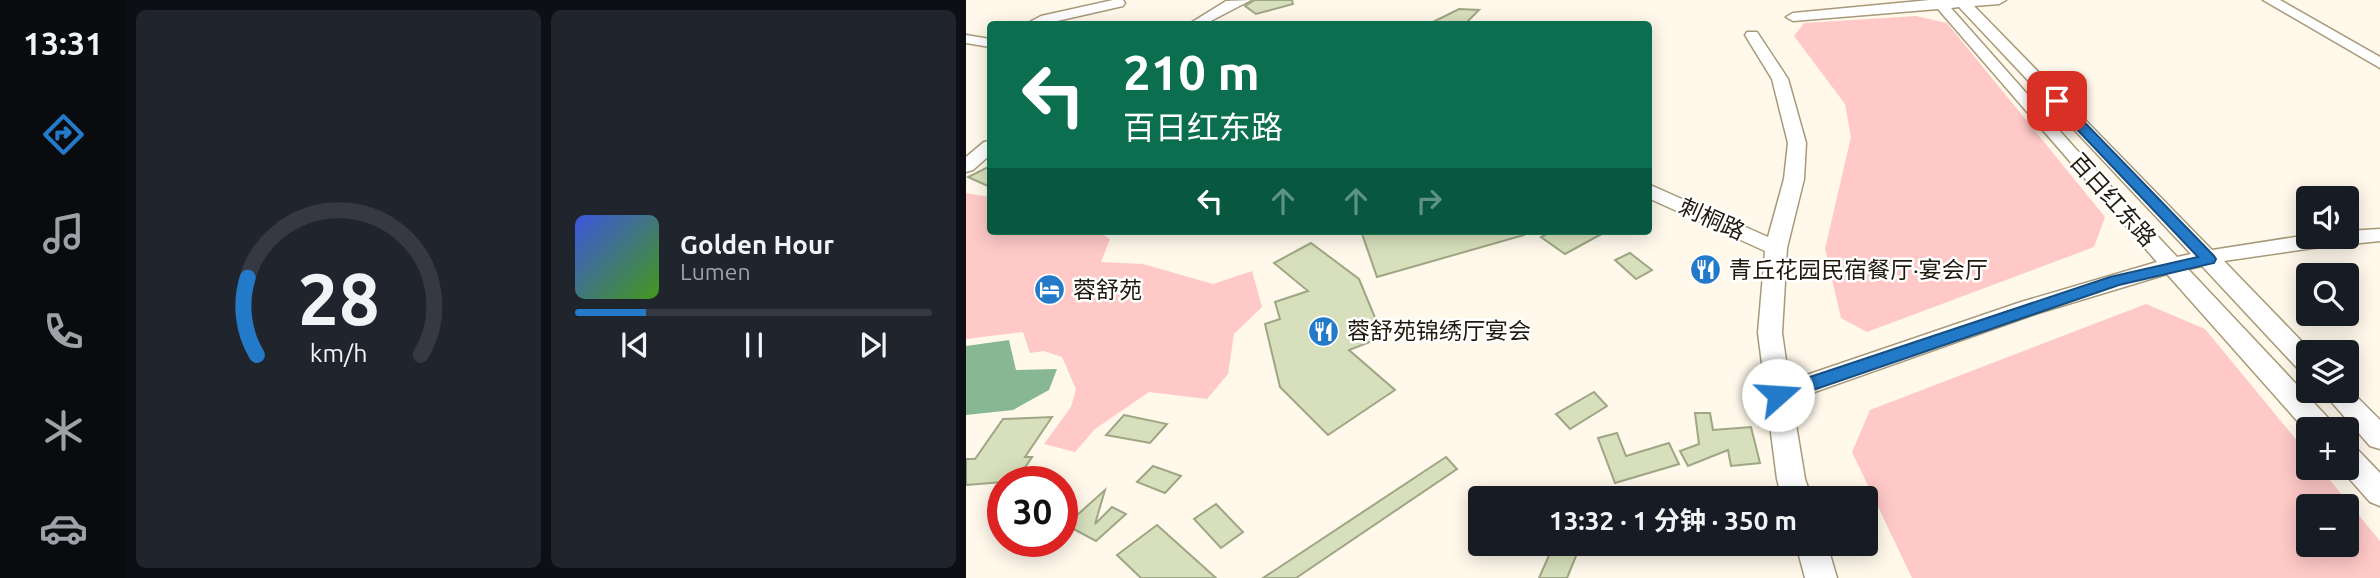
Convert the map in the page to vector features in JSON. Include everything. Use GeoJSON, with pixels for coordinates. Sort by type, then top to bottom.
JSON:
{"type":"FeatureCollection","features":[{"type":"Feature","properties":{"kind":"street"},"geometry":{"type":"LineString","coordinates":[[1201,21],[1231,4],[1244,0]]}},
{"type":"Feature","properties":{"kind":"street"},"geometry":{"type":"LineString","coordinates":[[1889,0],[1790,12],[1999,0]]}},
{"type":"Feature","properties":{"kind":"street"},"geometry":{"type":"LineString","coordinates":[[2270,0],[2380,63]]}},
{"type":"Feature","properties":{"kind":"street","name":"百日红东路"},"geometry":{"type":"LineString","coordinates":[[1938,2],[2310,417]]}},
{"type":"Feature","properties":{"kind":"street","name":"百日红东路"},"geometry":{"type":"LineString","coordinates":[[1962,2],[2296,350]]}},
{"type":"Feature","properties":{"kind":"street"},"geometry":{"type":"LineString","coordinates":[[1041,21],[1118,3]]}},
{"type":"Feature","properties":{"kind":"street"},"geometry":{"type":"LineString","coordinates":[[1752,35],[1780,79],[1797,144],[1794,179],[1776,248],[1770,333],[1793,486]]}},
{"type":"Feature","properties":{"kind":"street"},"geometry":{"type":"LineString","coordinates":[[966,39],[987,42]]}},
{"type":"Feature","properties":{"kind":"street"},"geometry":{"type":"LineString","coordinates":[[966,166],[987,148]]}},
{"type":"Feature","properties":{"kind":"street","name":"刺桐路"},"geometry":{"type":"LineString","coordinates":[[1652,192],[1776,248]]}},
{"type":"Feature","properties":{"kind":"street"},"geometry":{"type":"LineString","coordinates":[[1778,395],[2116,280],[2209,259],[2325,239],[2380,235]]}},
{"type":"Feature","properties":{"kind":"street"},"geometry":{"type":"LineString","coordinates":[[2346,403],[2380,438]]}},
{"type":"Feature","properties":{"kind":"street"},"geometry":{"type":"LineString","coordinates":[[2359,470],[2380,494]]}},
{"type":"Feature","properties":{"kind":"street"},"geometry":{"type":"LineString","coordinates":[[1815,556],[1821,578]]}},
{"type":"Feature","properties":{"kind":"shaded area"},"geometry":{"type":"Polygon","coordinates":[[[1916,16],[1947,23],[2105,217],[2094,247],[1867,332],[1841,318],[1825,249],[1851,137],[1845,104],[1794,36],[1804,23],[1916,16]]]}},
{"type":"Feature","properties":{"kind":"shaded area"},"geometry":{"type":"Polygon","coordinates":[[[966,193],[987,196],[987,235],[1104,235],[1110,239],[1101,262],[1143,264],[1213,284],[1252,271],[1262,307],[1234,334],[1228,374],[1207,399],[1149,392],[1095,429],[1075,452],[1044,444],[1071,407],[1076,389],[1062,357],[1044,351],[1030,353],[1023,332],[966,339],[966,193]]]}},
{"type":"Feature","properties":{"kind":"shaded area"},"geometry":{"type":"Polygon","coordinates":[[[2146,304],[2205,329],[2296,439],[2296,480],[2330,480],[2341,494],[2296,494],[2296,557],[2359,557],[2359,516],[2380,541],[2380,578],[1912,578],[1878,507],[1878,486],[1868,486],[1852,452],[1870,410],[2146,304]]]}},
{"type":"Feature","properties":{"kind":"shaded area"},"geometry":{"type":"Polygon","coordinates":[[[1009,340],[1016,370],[1057,369],[1049,390],[1013,410],[966,415],[966,346],[1009,340]]]}},
{"type":"Feature","properties":{"kind":"building"},"geometry":{"type":"Polygon","coordinates":[[[1255,0],[1292,0],[1293,4],[1256,14],[1245,6],[1255,0]]]}},
{"type":"Feature","properties":{"kind":"building"},"geometry":{"type":"Polygon","coordinates":[[[1459,9],[1479,10],[1468,21],[1435,21],[1459,9]]]}},
{"type":"Feature","properties":{"kind":"building"},"geometry":{"type":"Polygon","coordinates":[[[987,168],[987,186],[968,177],[987,168]]]}},
{"type":"Feature","properties":{"kind":"building"},"geometry":{"type":"Polygon","coordinates":[[[1362,235],[1524,235],[1377,277],[1362,235]]]}},
{"type":"Feature","properties":{"kind":"building"},"geometry":{"type":"Polygon","coordinates":[[[1545,235],[1600,235],[1565,254],[1541,237],[1545,235]]]}},
{"type":"Feature","properties":{"kind":"building"},"geometry":{"type":"Polygon","coordinates":[[[1311,243],[1359,279],[1383,337],[1349,350],[1395,390],[1328,435],[1280,387],[1265,324],[1280,319],[1275,302],[1308,291],[1274,263],[1311,243]]]}},
{"type":"Feature","properties":{"kind":"building"},"geometry":{"type":"Polygon","coordinates":[[[1630,253],[1652,270],[1636,279],[1615,260],[1630,253]]]}},
{"type":"Feature","properties":{"kind":"building"},"geometry":{"type":"Polygon","coordinates":[[[1594,392],[1607,406],[1570,429],[1556,414],[1594,392]]]}},
{"type":"Feature","properties":{"kind":"building"},"geometry":{"type":"Polygon","coordinates":[[[1695,413],[1710,413],[1713,430],[1751,427],[1760,463],[1731,466],[1728,450],[1688,466],[1680,451],[1699,444],[1695,413]]]}},
{"type":"Feature","properties":{"kind":"building"},"geometry":{"type":"Polygon","coordinates":[[[1124,415],[1167,424],[1150,443],[1106,435],[1124,415]]]}},
{"type":"Feature","properties":{"kind":"building"},"geometry":{"type":"Polygon","coordinates":[[[1052,417],[1025,457],[1032,457],[1026,466],[987,466],[987,483],[966,485],[966,459],[975,459],[1003,419],[1052,417]]]}},
{"type":"Feature","properties":{"kind":"building"},"geometry":{"type":"Polygon","coordinates":[[[1617,433],[1626,456],[1669,443],[1679,464],[1615,483],[1598,438],[1617,433]]]}},
{"type":"Feature","properties":{"kind":"building"},"geometry":{"type":"Polygon","coordinates":[[[1446,457],[1457,469],[1296,578],[1263,578],[1446,457]]]}},
{"type":"Feature","properties":{"kind":"building"},"geometry":{"type":"Polygon","coordinates":[[[1153,466],[1181,476],[1165,493],[1137,482],[1153,466]]]}},
{"type":"Feature","properties":{"kind":"building"},"geometry":{"type":"Polygon","coordinates":[[[1105,490],[1095,524],[1112,507],[1126,514],[1096,541],[1078,531],[1078,514],[1105,490]]]}},
{"type":"Feature","properties":{"kind":"building"},"geometry":{"type":"Polygon","coordinates":[[[1216,504],[1243,532],[1221,548],[1194,519],[1216,504]]]}},
{"type":"Feature","properties":{"kind":"building"},"geometry":{"type":"Polygon","coordinates":[[[1157,525],[1216,578],[1141,578],[1117,555],[1157,525]]]}},
{"type":"Feature","properties":{"kind":"building"},"geometry":{"type":"Polygon","coordinates":[[[1549,556],[1576,556],[1567,578],[1539,578],[1549,556]]]}},
{"type":"Feature","properties":{"kind":"place","name":"青丘花园民宿餐厅·宴会厅"},"geometry":{"type":"Point","coordinates":[1706,270]}},
{"type":"Feature","properties":{"kind":"place","name":"蓉舒苑"},"geometry":{"type":"Point","coordinates":[1050,290]}},
{"type":"Feature","properties":{"kind":"place","name":"蓉舒苑锦绣厅宴会"},"geometry":{"type":"Point","coordinates":[1324,331]}},
{"type":"Feature","properties":{"kind":"route"},"geometry":{"type":"LineString","coordinates":[[1778,395],[2116,280],[2209,259],[2057,101]]}}]}
